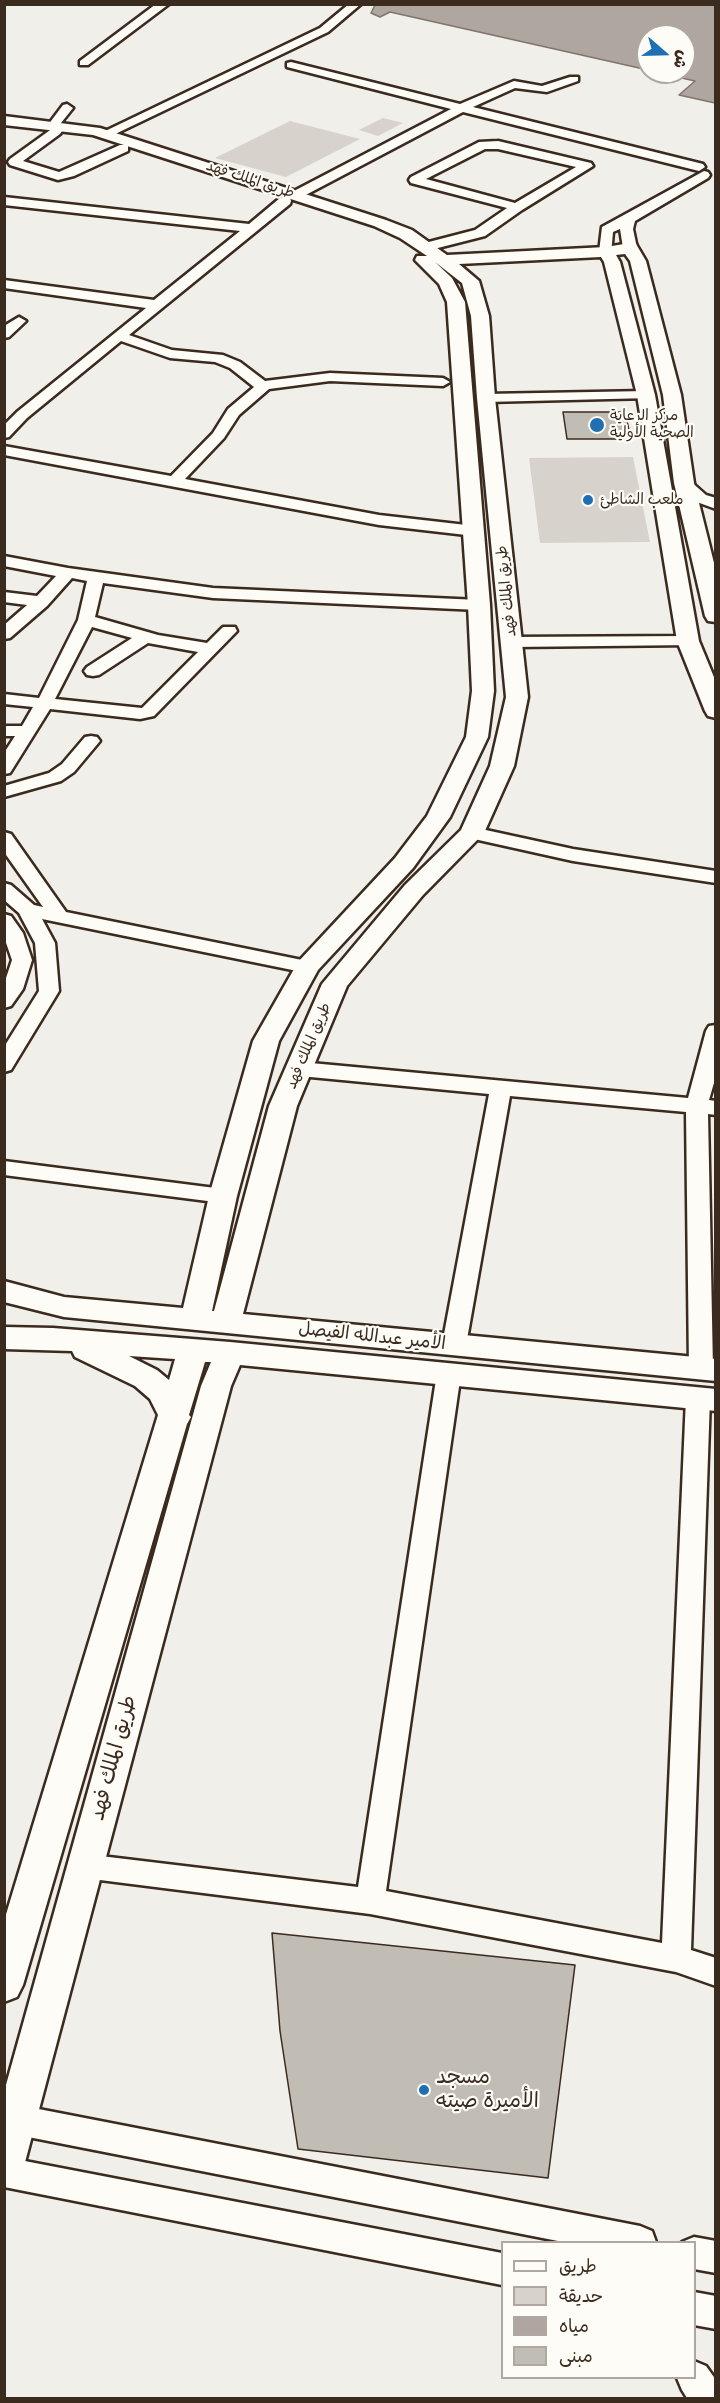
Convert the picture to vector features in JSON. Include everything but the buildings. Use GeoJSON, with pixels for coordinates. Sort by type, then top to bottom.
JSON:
{"type":"FeatureCollection","features":[{"type":"Feature","properties":{"kind":"main road","name":"طريق الملك فهد"},"geometry":{"type":"LineString","coordinates":[[4,120],[55,128],[380,223],[406,234],[451,264],[470,281],[480,316],[486,398],[517,697],[502,766],[472,833],[414,890],[335,984],[283,1106],[238,1272],[228,1338],[197,1358],[175,1417],[4,1985]]}},
{"type":"Feature","properties":{"kind":"main road","name":"طريق الملك فهد"},"geometry":{"type":"LineString","coordinates":[[4,125],[100,132],[290,198],[392,238],[416,254],[446,282],[456,302],[475,531],[483,691],[477,737],[438,817],[404,864],[306,967],[266,1041],[223,1196],[205,1271],[197,1358],[84,1866],[4,2166]]}},
{"type":"Feature","properties":{"kind":"main road"},"geometry":{"type":"LineString","coordinates":[[451,264],[634,255],[672,395],[684,483],[716,616]]}},
{"type":"Feature","properties":{"kind":"main road"},"geometry":{"type":"LineString","coordinates":[[609,257],[646,396],[688,641],[716,711]]}},
{"type":"Feature","properties":{"kind":"main road"},"geometry":{"type":"LineString","coordinates":[[471,480],[495,479]]}},
{"type":"Feature","properties":{"kind":"main road"},"geometry":{"type":"LineString","coordinates":[[205,1271],[210,1277],[218,1280],[228,1279],[238,1272]]}},
{"type":"Feature","properties":{"kind":"main road","name":"الأمير عبدالله الفيصل"},"geometry":{"type":"LineString","coordinates":[[13,1296],[64,1307],[197,1358]]}},
{"type":"Feature","properties":{"kind":"main road"},"geometry":{"type":"LineString","coordinates":[[4,1330],[70,1342],[122,1365],[146,1378],[162,1392],[175,1417]]}},
{"type":"Feature","properties":{"kind":"main road"},"geometry":{"type":"LineString","coordinates":[[4,1338],[44,1338]]}},
{"type":"Feature","properties":{"kind":"main road","name":"الأمير عبدالله الفيصل"},"geometry":{"type":"LineString","coordinates":[[44,1338],[197,1358],[228,1338],[451,1359],[708,1369]]}},
{"type":"Feature","properties":{"kind":"main road","name":"الأمير عبدالله الفيصل"},"geometry":{"type":"LineString","coordinates":[[451,1359],[706,1399]]}},
{"type":"Feature","properties":{"kind":"street"},"geometry":{"type":"LineString","coordinates":[[84,63],[164,4]]}},
{"type":"Feature","properties":{"kind":"street"},"geometry":{"type":"LineString","coordinates":[[284,47],[342,4]]}},
{"type":"Feature","properties":{"kind":"street"},"geometry":{"type":"LineString","coordinates":[[100,132],[324,30],[356,4]]}},
{"type":"Feature","properties":{"kind":"street"},"geometry":{"type":"LineString","coordinates":[[291,65],[463,107],[706,173]]}},
{"type":"Feature","properties":{"kind":"street"},"geometry":{"type":"LineString","coordinates":[[4,434],[22,415],[249,228],[290,198],[463,107],[514,84],[543,90],[574,79]]}},
{"type":"Feature","properties":{"kind":"street"},"geometry":{"type":"LineString","coordinates":[[67,108],[55,128],[14,162],[58,176],[70,173],[124,148]]}},
{"type":"Feature","properties":{"kind":"street"},"geometry":{"type":"LineString","coordinates":[[426,247],[480,233],[517,207],[587,166],[498,145],[483,145],[415,180],[517,207]]}},
{"type":"Feature","properties":{"kind":"street"},"geometry":{"type":"LineString","coordinates":[[609,257],[608,230],[630,219],[715,166]]}},
{"type":"Feature","properties":{"kind":"street"},"geometry":{"type":"LineString","coordinates":[[4,201],[249,228]]}},
{"type":"Feature","properties":{"kind":"street"},"geometry":{"type":"LineString","coordinates":[[630,219],[626,228],[634,255]]}},
{"type":"Feature","properties":{"kind":"street"},"geometry":{"type":"LineString","coordinates":[[4,284],[157,305]]}},
{"type":"Feature","properties":{"kind":"street"},"geometry":{"type":"LineString","coordinates":[[4,334],[19,321]]}},
{"type":"Feature","properties":{"kind":"street"},"geometry":{"type":"LineString","coordinates":[[119,336],[170,354],[218,358],[235,365],[258,383],[265,385],[346,377],[443,382]]}},
{"type":"Feature","properties":{"kind":"street"},"geometry":{"type":"LineString","coordinates":[[174,482],[219,435],[233,412],[265,385]]}},
{"type":"Feature","properties":{"kind":"street"},"geometry":{"type":"LineString","coordinates":[[486,398],[646,396]]}},
{"type":"Feature","properties":{"kind":"street"},"geometry":{"type":"LineString","coordinates":[[4,450],[379,520],[475,531]]}},
{"type":"Feature","properties":{"kind":"street"},"geometry":{"type":"LineString","coordinates":[[684,483],[700,498],[716,504]]}},
{"type":"Feature","properties":{"kind":"street"},"geometry":{"type":"LineString","coordinates":[[697,536],[704,523],[716,519]]}},
{"type":"Feature","properties":{"kind":"street"},"geometry":{"type":"LineString","coordinates":[[4,561],[68,573],[213,593],[479,605]]}},
{"type":"Feature","properties":{"kind":"street"},"geometry":{"type":"LineString","coordinates":[[4,634],[41,602],[68,573]]}},
{"type":"Feature","properties":{"kind":"street"},"geometry":{"type":"LineString","coordinates":[[4,769],[44,704],[86,620],[96,577]]}},
{"type":"Feature","properties":{"kind":"street"},"geometry":{"type":"LineString","coordinates":[[4,597],[41,602]]}},
{"type":"Feature","properties":{"kind":"street"},"geometry":{"type":"LineString","coordinates":[[86,620],[146,637],[211,649]]}},
{"type":"Feature","properties":{"kind":"street"},"geometry":{"type":"LineString","coordinates":[[4,699],[140,714],[148,712],[229,631]]}},
{"type":"Feature","properties":{"kind":"street"},"geometry":{"type":"LineString","coordinates":[[93,671],[146,637]]}},
{"type":"Feature","properties":{"kind":"street"},"geometry":{"type":"LineString","coordinates":[[512,642],[688,641]]}},
{"type":"Feature","properties":{"kind":"street"},"geometry":{"type":"LineString","coordinates":[[4,731],[26,731]]}},
{"type":"Feature","properties":{"kind":"street"},"geometry":{"type":"LineString","coordinates":[[4,792],[56,777],[68,768],[91,741]]}},
{"type":"Feature","properties":{"kind":"street"},"geometry":{"type":"LineString","coordinates":[[472,833],[573,855],[716,878]]}},
{"type":"Feature","properties":{"kind":"street"},"geometry":{"type":"LineString","coordinates":[[5,838],[60,917]]}},
{"type":"Feature","properties":{"kind":"street"},"geometry":{"type":"LineString","coordinates":[[4,889],[27,910],[45,943],[49,991],[4,1065]]}},
{"type":"Feature","properties":{"kind":"street"},"geometry":{"type":"LineString","coordinates":[[27,910],[306,967]]}},
{"type":"Feature","properties":{"kind":"street"},"geometry":{"type":"LineString","coordinates":[[4,920],[13,933],[22,960],[13,989],[4,1002]]}},
{"type":"Feature","properties":{"kind":"street"},"geometry":{"type":"LineString","coordinates":[[708,1369],[706,1108],[716,1032]]}},
{"type":"Feature","properties":{"kind":"street"},"geometry":{"type":"LineString","coordinates":[[300,1069],[706,1108]]}},
{"type":"Feature","properties":{"kind":"street"},"geometry":{"type":"LineString","coordinates":[[370,1901],[451,1359],[501,1087]]}},
{"type":"Feature","properties":{"kind":"street"},"geometry":{"type":"LineString","coordinates":[[4,1168],[223,1196]]}},
{"type":"Feature","properties":{"kind":"street"},"geometry":{"type":"LineString","coordinates":[[676,1959],[706,1399]]}},
{"type":"Feature","properties":{"kind":"street"},"geometry":{"type":"LineString","coordinates":[[84,1866],[370,1901],[676,1959],[716,1973]]}},
{"type":"Feature","properties":{"kind":"street"},"geometry":{"type":"LineString","coordinates":[[18,2120],[635,2241]]}},
{"type":"Feature","properties":{"kind":"street"},"geometry":{"type":"LineString","coordinates":[[4,2172],[501,2269]]}},
{"type":"Feature","properties":{"kind":"street"},"geometry":{"type":"LineString","coordinates":[[696,2253],[716,2257]]}},
{"type":"Feature","properties":{"kind":"street"},"geometry":{"type":"LineString","coordinates":[[696,2308],[716,2313]]}},
{"type":"Feature","properties":{"kind":"street"},"geometry":{"type":"LineString","coordinates":[[695,2379],[706,2398]]}},
{"type":"Feature","properties":{"kind":"green space"},"geometry":{"type":"Polygon","coordinates":[[[383,118],[403,123],[378,136],[359,130],[383,118]]]}},
{"type":"Feature","properties":{"kind":"green space"},"geometry":{"type":"Polygon","coordinates":[[[290,121],[360,139],[286,177],[215,158],[290,121]]]}},
{"type":"Feature","properties":{"kind":"green space","name":"ملعب الشاطئ"},"geometry":{"type":"Polygon","coordinates":[[[633,457],[650,542],[540,543],[529,458],[633,457]]]}},
{"type":"Feature","properties":{"kind":"water"},"geometry":{"type":"Polygon","coordinates":[[[375,5],[715,5],[715,103],[679,95],[692,84],[696,84],[696,24],[636,24],[636,67],[390,12],[380,17],[371,13],[375,5]]]}},
{"type":"Feature","properties":{"kind":"place","name":"مركز الرعاية الصحية الأولية"},"geometry":{"type":"Point","coordinates":[597,425]}},
{"type":"Feature","properties":{"kind":"place","name":"ملعب الشاطئ"},"geometry":{"type":"Point","coordinates":[588,500]}},
{"type":"Feature","properties":{"kind":"place","name":"مسجد الأميرة صيته"},"geometry":{"type":"Point","coordinates":[424,2090]}}]}
